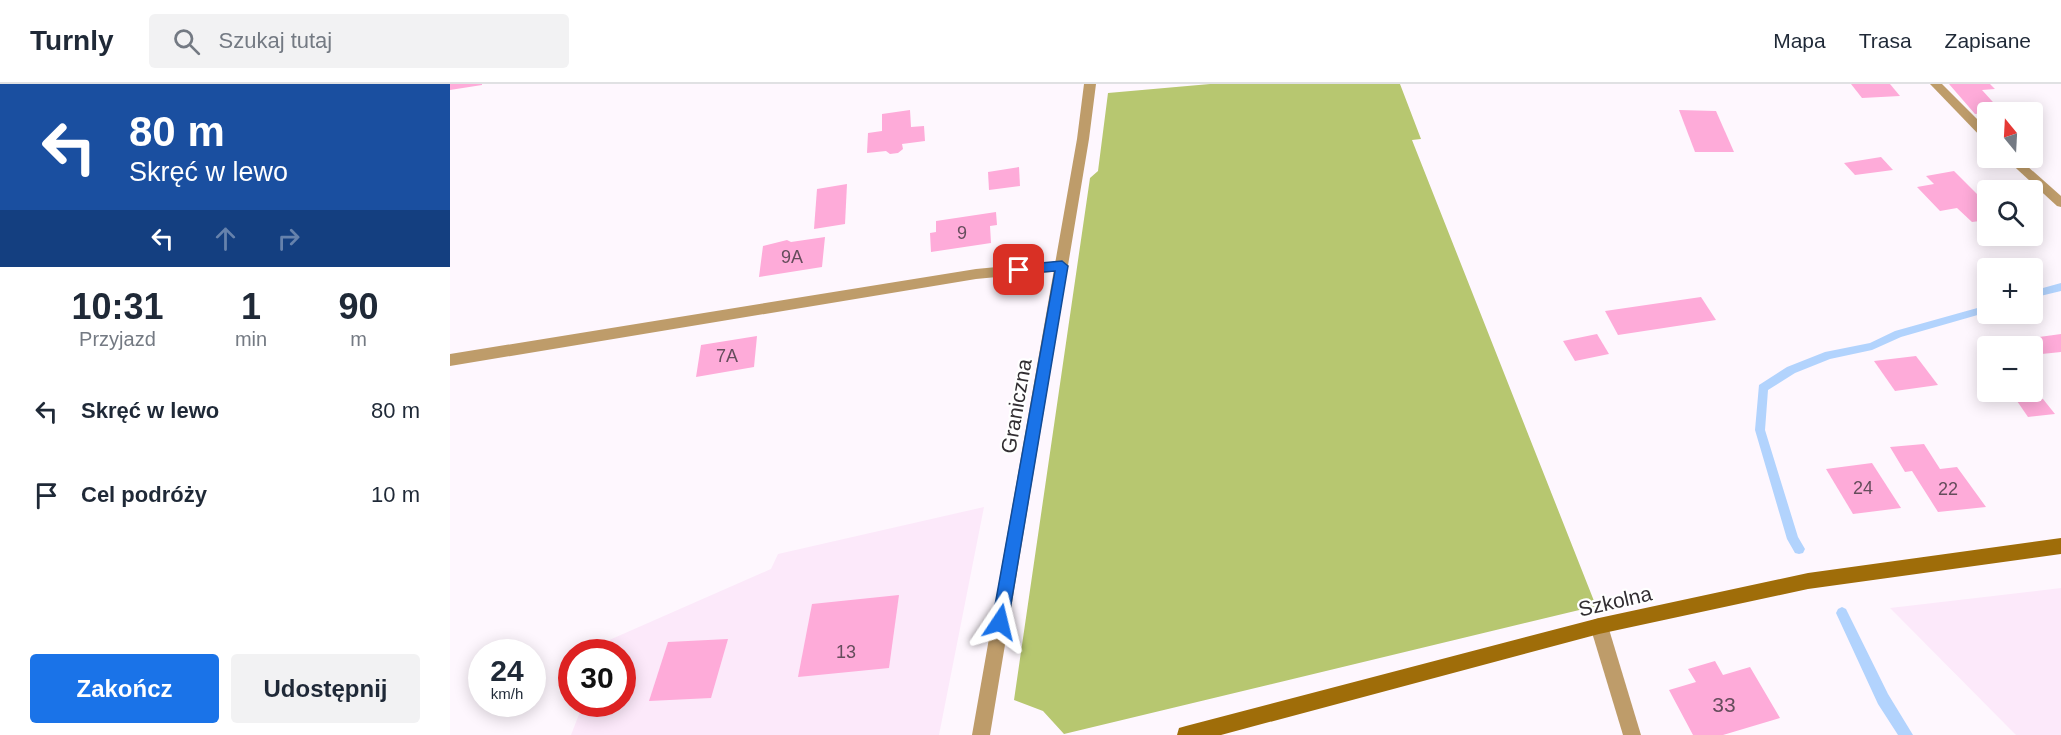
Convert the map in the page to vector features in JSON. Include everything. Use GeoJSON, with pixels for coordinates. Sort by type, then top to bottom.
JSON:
{"type":"FeatureCollection","features":[{"type":"Feature","properties":{"kind":"street","name":"Graniczna"},"geometry":{"type":"LineString","coordinates":[[981,735],[1062,266],[1090,84]]}},
{"type":"Feature","properties":{"kind":"street"},"geometry":{"type":"LineString","coordinates":[[1936,84],[1977,126]]}},
{"type":"Feature","properties":{"kind":"street"},"geometry":{"type":"LineString","coordinates":[[2022,168],[2061,203]]}},
{"type":"Feature","properties":{"kind":"street"},"geometry":{"type":"LineString","coordinates":[[450,360],[976,274],[1062,266]]}},
{"type":"Feature","properties":{"kind":"street","name":"Szkolna"},"geometry":{"type":"LineString","coordinates":[[1186,735],[1599,626],[1808,581],[2061,546]]}},
{"type":"Feature","properties":{"kind":"street"},"geometry":{"type":"LineString","coordinates":[[1599,626],[1632,735]]}},
{"type":"Feature","properties":{"kind":"shaded area"},"geometry":{"type":"Polygon","coordinates":[[[984,507],[939,735],[571,735],[578,717],[636,717],[636,639],[612,639],[771,569],[778,554],[984,507]]]}},
{"type":"Feature","properties":{"kind":"shaded area"},"geometry":{"type":"Polygon","coordinates":[[[2061,588],[2061,735],[2016,735],[1890,608],[2061,588]]]}},
{"type":"Feature","properties":{"kind":"green space"},"geometry":{"type":"Polygon","coordinates":[[[1210,84],[1400,84],[1421,139],[1412,140],[1596,606],[1064,734],[1043,711],[1014,700],[1090,178],[1098,171],[1108,93],[1210,84]]]}},
{"type":"Feature","properties":{"kind":"building"},"geometry":{"type":"Polygon","coordinates":[[[450,84],[482,84],[482,85],[450,90],[450,84]]]}},
{"type":"Feature","properties":{"kind":"building"},"geometry":{"type":"Polygon","coordinates":[[[1851,84],[1890,84],[1900,96],[1862,98],[1851,84]]]}},
{"type":"Feature","properties":{"kind":"building"},"geometry":{"type":"Polygon","coordinates":[[[1949,84],[1990,84],[1995,89],[1982,90],[1993,102],[1977,102],[1977,114],[1949,84]]]}},
{"type":"Feature","properties":{"kind":"building"},"geometry":{"type":"Polygon","coordinates":[[[910,110],[911,127],[924,126],[925,141],[902,144],[903,149],[898,153],[890,154],[886,151],[867,153],[868,133],[882,131],[882,114],[910,110]]]}},
{"type":"Feature","properties":{"kind":"building"},"geometry":{"type":"Polygon","coordinates":[[[1679,110],[1716,111],[1734,152],[1695,152],[1679,110]]]}},
{"type":"Feature","properties":{"kind":"building"},"geometry":{"type":"Polygon","coordinates":[[[1881,157],[1893,170],[1855,175],[1844,163],[1881,157]]]}},
{"type":"Feature","properties":{"kind":"building"},"geometry":{"type":"Polygon","coordinates":[[[1019,167],[1020,186],[989,190],[988,172],[1019,167]]]}},
{"type":"Feature","properties":{"kind":"building"},"geometry":{"type":"Polygon","coordinates":[[[1954,171],[1977,194],[1977,221],[1972,222],[1957,208],[1940,211],[1917,187],[1934,184],[1926,176],[1954,171]]]}},
{"type":"Feature","properties":{"kind":"building"},"geometry":{"type":"Polygon","coordinates":[[[847,184],[845,224],[814,229],[817,189],[847,184]]]}},
{"type":"Feature","properties":{"kind":"building"},"geometry":{"type":"Polygon","coordinates":[[[996,212],[997,225],[990,226],[991,243],[931,252],[930,233],[936,232],[936,221],[996,212]]]}},
{"type":"Feature","properties":{"kind":"building"},"geometry":{"type":"Polygon","coordinates":[[[825,237],[822,267],[759,277],[763,246],[787,240],[791,242],[825,237]]]}},
{"type":"Feature","properties":{"kind":"building"},"geometry":{"type":"Polygon","coordinates":[[[1701,297],[1716,320],[1618,335],[1605,311],[1701,297]]]}},
{"type":"Feature","properties":{"kind":"building"},"geometry":{"type":"Polygon","coordinates":[[[1597,334],[1609,354],[1575,361],[1563,341],[1597,334]]]}},
{"type":"Feature","properties":{"kind":"building"},"geometry":{"type":"Polygon","coordinates":[[[2061,334],[2061,352],[2043,354],[2043,336],[2061,334]]]}},
{"type":"Feature","properties":{"kind":"building"},"geometry":{"type":"Polygon","coordinates":[[[757,336],[754,367],[696,377],[701,345],[757,336]]]}},
{"type":"Feature","properties":{"kind":"building"},"geometry":{"type":"Polygon","coordinates":[[[1916,356],[1938,385],[1895,391],[1874,361],[1916,356]]]}},
{"type":"Feature","properties":{"kind":"building"},"geometry":{"type":"Polygon","coordinates":[[[2043,399],[2055,414],[2028,417],[2018,402],[2043,402],[2043,399]]]}},
{"type":"Feature","properties":{"kind":"building"},"geometry":{"type":"Polygon","coordinates":[[[1924,444],[1940,469],[1957,467],[1986,507],[1938,512],[1912,471],[1905,472],[1890,447],[1924,444]]]}},
{"type":"Feature","properties":{"kind":"building"},"geometry":{"type":"Polygon","coordinates":[[[1872,463],[1901,508],[1853,514],[1826,469],[1872,463]]]}},
{"type":"Feature","properties":{"kind":"building"},"geometry":{"type":"Polygon","coordinates":[[[899,595],[889,668],[798,677],[812,604],[899,595]]]}},
{"type":"Feature","properties":{"kind":"building"},"geometry":{"type":"Polygon","coordinates":[[[728,639],[711,698],[649,701],[668,642],[728,639]]]}},
{"type":"Feature","properties":{"kind":"building"},"geometry":{"type":"Polygon","coordinates":[[[1715,661],[1723,675],[1750,667],[1780,718],[1723,735],[1693,735],[1669,690],[1696,682],[1688,669],[1715,661]]]}},
{"type":"Feature","properties":{"kind":"waterway"},"geometry":{"type":"LineString","coordinates":[[2043,292],[2061,287]]}},
{"type":"Feature","properties":{"kind":"waterway"},"geometry":{"type":"LineString","coordinates":[[1799,549],[1793,539],[1760,430],[1763,388],[1791,370],[1829,355],[1872,346],[1898,334],[1977,311]]}},
{"type":"Feature","properties":{"kind":"waterway"},"geometry":{"type":"LineString","coordinates":[[1842,613],[1883,699],[1906,735]]}},
{"type":"Feature","properties":{"kind":"route"},"geometry":{"type":"LineString","coordinates":[[1000,622],[1062,266],[1019,270]]}}]}
